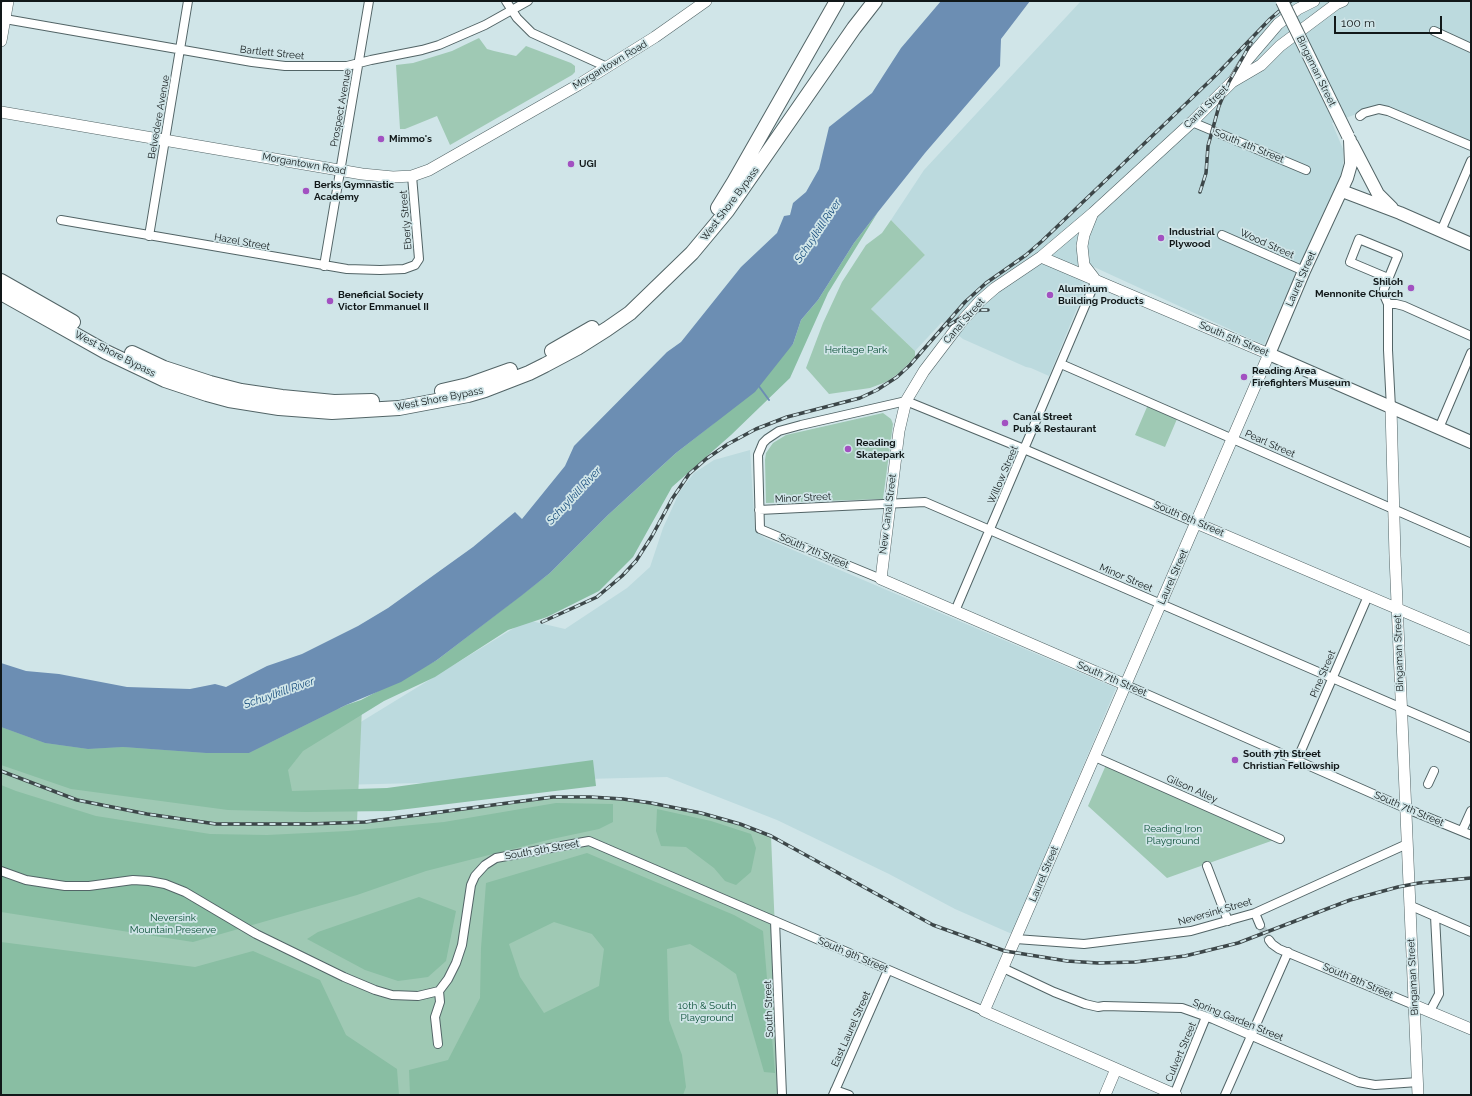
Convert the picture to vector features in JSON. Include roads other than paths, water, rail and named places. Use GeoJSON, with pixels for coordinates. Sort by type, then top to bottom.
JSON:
{"type":"FeatureCollection","features":[{"type":"Feature","properties":{"kind":"highway","name":"West Shore Bypass"},"geometry":{"type":"LineString","coordinates":[[1,281],[109,343],[164,368],[210,383],[241,391],[334,402],[383,401],[436,393],[468,385],[523,365],[579,336],[621,307],[667,268],[699,234],[725,198],[837,1]]}},
{"type":"Feature","properties":{"kind":"highway"},"geometry":{"type":"LineString","coordinates":[[798,69],[842,1]]}},
{"type":"Feature","properties":{"kind":"highway"},"geometry":{"type":"LineString","coordinates":[[813,87],[865,1]]}},
{"type":"Feature","properties":{"kind":"highway","name":"West Shore Bypass"},"geometry":{"type":"LineString","coordinates":[[1,293],[106,352],[165,380],[229,400],[279,408],[332,412],[399,408],[468,395],[515,379],[551,362],[587,342],[630,313],[692,253],[727,211],[875,1]]}},
{"type":"Feature","properties":{"kind":"main road","name":"Bingaman Street"},"geometry":{"type":"LineString","coordinates":[[1282,1],[1349,138]]}},
{"type":"Feature","properties":{"kind":"main road","name":"Laurel Street"},"geometry":{"type":"LineString","coordinates":[[1269,354],[1304,271],[1347,178],[1351,164],[1349,138]]}},
{"type":"Feature","properties":{"kind":"main road"},"geometry":{"type":"LineString","coordinates":[[1349,138],[1378,194],[1388,205],[1400,213]]}},
{"type":"Feature","properties":{"kind":"main road"},"geometry":{"type":"LineString","coordinates":[[1342,191],[1400,213],[1471,244]]}},
{"type":"Feature","properties":{"kind":"main road","name":"South 5th Street"},"geometry":{"type":"LineString","coordinates":[[1269,354],[1471,442]]}},
{"type":"Feature","properties":{"kind":"street"},"geometry":{"type":"LineString","coordinates":[[1,41],[8,1]]}},
{"type":"Feature","properties":{"kind":"street","name":"Belvedere Avenue"},"geometry":{"type":"LineString","coordinates":[[149,236],[188,1]]}},
{"type":"Feature","properties":{"kind":"street","name":"Prospect Avenue"},"geometry":{"type":"LineString","coordinates":[[324,266],[369,1]]}},
{"type":"Feature","properties":{"kind":"street"},"geometry":{"type":"LineString","coordinates":[[506,1],[517,18],[532,33],[607,67]]}},
{"type":"Feature","properties":{"kind":"street","name":"Bartlett Street"},"geometry":{"type":"LineString","coordinates":[[5,19],[180,50],[285,66],[347,66],[422,50],[438,45],[469,33],[528,1]]}},
{"type":"Feature","properties":{"kind":"street","name":"Morgantown Road"},"geometry":{"type":"LineString","coordinates":[[1,112],[340,170],[393,177],[412,176],[429,170],[607,67],[655,38],[706,1]]}},
{"type":"Feature","properties":{"kind":"street","name":"Canal Street"},"geometry":{"type":"LineString","coordinates":[[906,401],[924,372],[969,313],[996,288],[1041,257],[1093,213],[1192,122],[1232,82],[1243,64],[1278,24],[1298,9],[1314,1]]}},
{"type":"Feature","properties":{"kind":"street","name":"Canal Street"},"geometry":{"type":"LineString","coordinates":[[1232,82],[1261,65],[1280,46],[1336,4],[1343,1]]}},
{"type":"Feature","properties":{"kind":"street"},"geometry":{"type":"LineString","coordinates":[[1434,31],[1471,48]]}},
{"type":"Feature","properties":{"kind":"street"},"geometry":{"type":"LineString","coordinates":[[1360,116],[1364,113],[1379,109],[1388,110],[1471,146]]}},
{"type":"Feature","properties":{"kind":"street","name":"South 4th Street"},"geometry":{"type":"LineString","coordinates":[[1192,122],[1306,170]]}},
{"type":"Feature","properties":{"kind":"street"},"geometry":{"type":"LineString","coordinates":[[1441,231],[1471,161]]}},
{"type":"Feature","properties":{"kind":"street","name":"Eberly Street"},"geometry":{"type":"LineString","coordinates":[[412,176],[419,256],[418,262]]}},
{"type":"Feature","properties":{"kind":"street"},"geometry":{"type":"LineString","coordinates":[[1093,213],[1084,235],[1082,246],[1084,265],[1096,280]]}},
{"type":"Feature","properties":{"kind":"street","name":"Hazel Street"},"geometry":{"type":"LineString","coordinates":[[61,220],[347,269],[380,270],[411,268],[418,262]]}},
{"type":"Feature","properties":{"kind":"street","name":"Wood Street"},"geometry":{"type":"LineString","coordinates":[[1222,235],[1304,271]]}},
{"type":"Feature","properties":{"kind":"street","name":"Bingaman Street"},"geometry":{"type":"LineString","coordinates":[[1388,278],[1350,262],[1359,240],[1398,255],[1384,289],[1384,295],[1388,304],[1388,350],[1405,808],[1418,1095]]}},
{"type":"Feature","properties":{"kind":"street","name":"South 5th Street"},"geometry":{"type":"LineString","coordinates":[[1041,257],[1269,354]]}},
{"type":"Feature","properties":{"kind":"street","name":"Willow Street"},"geometry":{"type":"LineString","coordinates":[[955,611],[1096,280]]}},
{"type":"Feature","properties":{"kind":"street"},"geometry":{"type":"LineString","coordinates":[[1388,304],[1404,306],[1471,336]]}},
{"type":"Feature","properties":{"kind":"street","name":"Laurel Street"},"geometry":{"type":"LineString","coordinates":[[984,1012],[1269,354]]}},
{"type":"Feature","properties":{"kind":"street"},"geometry":{"type":"LineString","coordinates":[[1439,428],[1471,354]]}},
{"type":"Feature","properties":{"kind":"street","name":"Pearl Street"},"geometry":{"type":"LineString","coordinates":[[1061,364],[1471,543]]}},
{"type":"Feature","properties":{"kind":"street"},"geometry":{"type":"LineString","coordinates":[[759,510],[758,455],[763,443],[767,439],[779,431],[906,401]]}},
{"type":"Feature","properties":{"kind":"street","name":"South 6th Street"},"geometry":{"type":"LineString","coordinates":[[906,401],[1024,449],[1471,640]]}},
{"type":"Feature","properties":{"kind":"street","name":"New Canal Street"},"geometry":{"type":"LineString","coordinates":[[881,579],[899,431],[906,401]]}},
{"type":"Feature","properties":{"kind":"street","name":"Minor Street"},"geometry":{"type":"LineString","coordinates":[[759,510],[924,502],[1471,738]]}},
{"type":"Feature","properties":{"kind":"street","name":"South 7th Street"},"geometry":{"type":"LineString","coordinates":[[759,510],[760,529],[881,579],[1405,808],[1471,835]]}},
{"type":"Feature","properties":{"kind":"street","name":"Pine Street"},"geometry":{"type":"LineString","coordinates":[[1297,760],[1368,596]]}},
{"type":"Feature","properties":{"kind":"street","name":"Gilson Alley"},"geometry":{"type":"LineString","coordinates":[[1095,757],[1280,840]]}},
{"type":"Feature","properties":{"kind":"street"},"geometry":{"type":"LineString","coordinates":[[1428,784],[1434,771]]}},
{"type":"Feature","properties":{"kind":"street"},"geometry":{"type":"LineString","coordinates":[[1462,831],[1471,811]]}},
{"type":"Feature","properties":{"kind":"street","name":"South 9th Street"},"geometry":{"type":"LineString","coordinates":[[439,991],[448,979],[456,963],[462,945],[471,885],[475,876],[485,865],[496,858],[589,841],[1174,1095]]}},
{"type":"Feature","properties":{"kind":"street","name":"Neversink Street"},"geometry":{"type":"LineString","coordinates":[[1016,939],[1084,944],[1182,933],[1255,913],[1407,844]]}},
{"type":"Feature","properties":{"kind":"street"},"geometry":{"type":"LineString","coordinates":[[1207,866],[1228,921]]}},
{"type":"Feature","properties":{"kind":"street"},"geometry":{"type":"LineString","coordinates":[[1,871],[26,880],[58,885],[89,886],[133,880],[161,883],[185,892],[256,934],[375,990],[392,995],[418,996],[439,991],[440,1002],[435,1017],[438,1044]]}},
{"type":"Feature","properties":{"kind":"street"},"geometry":{"type":"LineString","coordinates":[[1409,905],[1471,932]]}},
{"type":"Feature","properties":{"kind":"street"},"geometry":{"type":"LineString","coordinates":[[1255,913],[1260,925]]}},
{"type":"Feature","properties":{"kind":"street"},"geometry":{"type":"LineString","coordinates":[[1430,1012],[1439,994],[1435,916]]}},
{"type":"Feature","properties":{"kind":"street","name":"South Street"},"geometry":{"type":"LineString","coordinates":[[775,921],[782,1095]]}},
{"type":"Feature","properties":{"kind":"street","name":"South 8th Street"},"geometry":{"type":"LineString","coordinates":[[1269,940],[1272,944],[1288,952],[1471,1029]]}},
{"type":"Feature","properties":{"kind":"street"},"geometry":{"type":"LineString","coordinates":[[1225,1095],[1288,952]]}},
{"type":"Feature","properties":{"kind":"street","name":"Spring Garden Street"},"geometry":{"type":"LineString","coordinates":[[1003,968],[1054,992],[1098,1008],[1104,1006],[1182,1008],[1251,1035],[1358,1082],[1374,1085],[1418,1082]]}},
{"type":"Feature","properties":{"kind":"street","name":"East Laurel Street"},"geometry":{"type":"LineString","coordinates":[[834,1092],[888,970]]}},
{"type":"Feature","properties":{"kind":"street","name":"Culvert Street"},"geometry":{"type":"LineString","coordinates":[[1174,1095],[1206,1017]]}},
{"type":"Feature","properties":{"kind":"street"},"geometry":{"type":"LineString","coordinates":[[1105,1095],[1116,1069]]}},
{"type":"Feature","properties":{"kind":"street"},"geometry":{"type":"LineString","coordinates":[[834,1092],[849,1095]]}},
{"type":"Feature","properties":{"kind":"water","name":"Schuylkill River"},"geometry":{"type":"Polygon","coordinates":[[[941,1],[1030,1],[1001,39],[1000,66],[925,153],[854,243],[818,300],[801,320],[793,344],[755,392],[676,453],[608,515],[550,573],[521,596],[437,660],[401,682],[346,705],[249,753],[206,753],[123,747],[88,749],[45,743],[1,727],[1,663],[26,671],[59,674],[127,687],[190,689],[215,684],[226,687],[267,666],[302,654],[358,626],[388,608],[473,547],[515,512],[522,519],[565,466],[574,446],[667,352],[681,342],[741,267],[777,233],[784,216],[790,215],[793,203],[806,192],[819,169],[829,127],[872,93],[901,48],[941,1]]]}},
{"type":"Feature","properties":{"kind":"waterway"},"geometry":{"type":"LineString","coordinates":[[758,385],[769,400]]}},
{"type":"Feature","properties":{"kind":"tunnel"},"geometry":{"type":"LineString","coordinates":[[1260,925],[1269,940]]}},
{"type":"Feature","properties":{"kind":"railway"},"geometry":{"type":"LineString","coordinates":[[542,622],[597,597],[622,576],[636,561],[652,536],[672,499],[689,474],[706,459],[728,444],[756,429],[787,417],[860,398],[877,390],[897,377],[910,365],[965,302],[986,283],[1026,255],[1042,241],[1215,76],[1270,19],[1291,1]]}},
{"type":"Feature","properties":{"kind":"railway"},"geometry":{"type":"LineString","coordinates":[[1200,192],[1206,173],[1208,146],[1219,106],[1229,82],[1251,43]]}},
{"type":"Feature","properties":{"kind":"railway"},"geometry":{"type":"LineString","coordinates":[[949,325],[969,313],[980,310],[988,310]]}},
{"type":"Feature","properties":{"kind":"railway"},"geometry":{"type":"LineString","coordinates":[[1,771],[77,800],[147,814],[216,824],[310,824],[365,822],[553,797],[623,799],[651,803],[701,813],[740,824],[771,836],[933,925],[1005,951],[1067,961],[1098,963],[1135,962],[1185,956],[1238,943],[1350,900],[1419,883],[1471,878]]}},
{"type":"Feature","properties":{"kind":"place","name":"Mimmo's"},"geometry":{"type":"Point","coordinates":[381,139]}},
{"type":"Feature","properties":{"kind":"place","name":"UGI"},"geometry":{"type":"Point","coordinates":[571,164]}},
{"type":"Feature","properties":{"kind":"place","name":"Berks Gymnastic Academy"},"geometry":{"type":"Point","coordinates":[306,191]}},
{"type":"Feature","properties":{"kind":"place","name":"Industrial Plywood"},"geometry":{"type":"Point","coordinates":[1161,238]}},
{"type":"Feature","properties":{"kind":"place","name":"Shiloh Mennonite Church"},"geometry":{"type":"Point","coordinates":[1411,288]}},
{"type":"Feature","properties":{"kind":"place","name":"Aluminum Building Products"},"geometry":{"type":"Point","coordinates":[1050,295]}},
{"type":"Feature","properties":{"kind":"place","name":"Beneficial Society Victor Emmanuel II"},"geometry":{"type":"Point","coordinates":[330,301]}},
{"type":"Feature","properties":{"kind":"place","name":"Reading Area Firefighters Museum"},"geometry":{"type":"Point","coordinates":[1244,377]}},
{"type":"Feature","properties":{"kind":"place","name":"Canal Street Pub & Restaurant"},"geometry":{"type":"Point","coordinates":[1005,423]}},
{"type":"Feature","properties":{"kind":"place","name":"Reading Skatepark"},"geometry":{"type":"Point","coordinates":[848,449]}},
{"type":"Feature","properties":{"kind":"place","name":"South 7th Street Christian Fellowship"},"geometry":{"type":"Point","coordinates":[1235,760]}},
{"type":"Feature","properties":{"kind":"park label","name":"Heritage Park"},"geometry":{"type":"Point","coordinates":[856,350]}},
{"type":"Feature","properties":{"kind":"park label","name":"Reading Iron Playground"},"geometry":{"type":"Point","coordinates":[1173,834]}},
{"type":"Feature","properties":{"kind":"park label","name":"Neversink Mountain Preserve"},"geometry":{"type":"Point","coordinates":[173,924]}},
{"type":"Feature","properties":{"kind":"park label","name":"10th & South Playground"},"geometry":{"type":"Point","coordinates":[707,1012]}}]}
